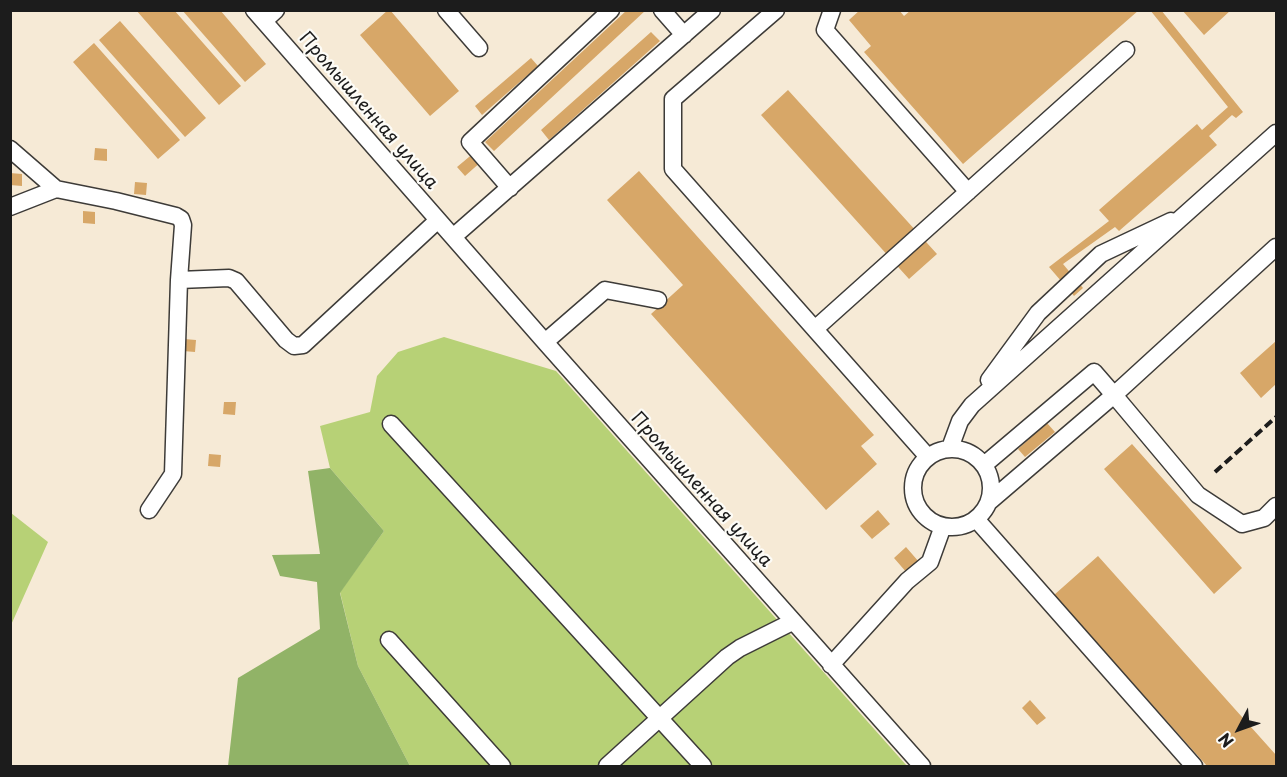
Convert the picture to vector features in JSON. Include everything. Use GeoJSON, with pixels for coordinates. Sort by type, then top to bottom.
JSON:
{"type":"FeatureCollection","features":[{"type":"Feature","properties":{"kind":"street"},"geometry":{"type":"LineString","coordinates":[[446,10],[479,48]]}},
{"type":"Feature","properties":{"kind":"street"},"geometry":{"type":"LineString","coordinates":[[510,188],[470,142],[611,10]]}},
{"type":"Feature","properties":{"kind":"street"},"geometry":{"type":"LineString","coordinates":[[662,10],[684,35]]}},
{"type":"Feature","properties":{"kind":"street"},"geometry":{"type":"LineString","coordinates":[[453,237],[712,10]]}},
{"type":"Feature","properties":{"kind":"street"},"geometry":{"type":"LineString","coordinates":[[776,10],[673,99],[674,169],[928,457]]}},
{"type":"Feature","properties":{"kind":"street"},"geometry":{"type":"LineString","coordinates":[[832,10],[825,30],[968,192]]}},
{"type":"Feature","properties":{"kind":"street","name":"Промышленная улица"},"geometry":{"type":"LineString","coordinates":[[265,14],[438,220],[922,766]]}},
{"type":"Feature","properties":{"kind":"street"},"geometry":{"type":"LineString","coordinates":[[816,328],[1126,50]]}},
{"type":"Feature","properties":{"kind":"street"},"geometry":{"type":"LineString","coordinates":[[972,405],[1276,133]]}},
{"type":"Feature","properties":{"kind":"street"},"geometry":{"type":"LineString","coordinates":[[10,149],[56,189],[116,201],[181,219],[183,225],[173,474],[149,510]]}},
{"type":"Feature","properties":{"kind":"street"},"geometry":{"type":"LineString","coordinates":[[10,207],[56,189]]}},
{"type":"Feature","properties":{"kind":"street"},"geometry":{"type":"LineString","coordinates":[[950,448],[960,421],[1038,313],[1101,254],[1188,213]]}},
{"type":"Feature","properties":{"kind":"street"},"geometry":{"type":"LineString","coordinates":[[179,280],[229,278],[236,281],[286,340],[294,346],[303,345],[438,220]]}},
{"type":"Feature","properties":{"kind":"street"},"geometry":{"type":"LineString","coordinates":[[989,502],[990,476],[984,465],[972,454],[950,448],[942,450],[928,457],[915,474],[914,496],[924,515],[943,526],[960,526],[976,519],[989,502],[1114,394],[1276,247]]}},
{"type":"Feature","properties":{"kind":"street"},"geometry":{"type":"LineString","coordinates":[[545,342],[605,290],[658,300]]}},
{"type":"Feature","properties":{"kind":"street"},"geometry":{"type":"LineString","coordinates":[[984,465],[1094,372],[1198,495],[1242,524],[1264,518],[1276,506]]}},
{"type":"Feature","properties":{"kind":"street"},"geometry":{"type":"LineString","coordinates":[[391,424],[703,766]]}},
{"type":"Feature","properties":{"kind":"street"},"geometry":{"type":"LineString","coordinates":[[976,519],[1194,766]]}},
{"type":"Feature","properties":{"kind":"street"},"geometry":{"type":"LineString","coordinates":[[831,665],[907,581],[930,562],[943,526]]}},
{"type":"Feature","properties":{"kind":"street"},"geometry":{"type":"LineString","coordinates":[[607,766],[727,657],[792,622]]}},
{"type":"Feature","properties":{"kind":"street"},"geometry":{"type":"LineString","coordinates":[[389,640],[502,766]]}},
{"type":"Feature","properties":{"kind":"green space"},"geometry":{"type":"Polygon","coordinates":[[[444,337],[556,371],[907,766],[410,766],[358,666],[340,592],[384,531],[330,468],[320,426],[370,412],[377,376],[398,352],[444,337]]]}},
{"type":"Feature","properties":{"kind":"green space"},"geometry":{"type":"Polygon","coordinates":[[[330,468],[384,531],[340,593],[358,666],[410,766],[228,766],[238,678],[320,629],[317,582],[280,576],[272,555],[320,554],[308,471],[330,468]]]}},
{"type":"Feature","properties":{"kind":"green space"},"geometry":{"type":"Polygon","coordinates":[[[11,513],[48,542],[11,625],[11,513]]]}},
{"type":"Feature","properties":{"kind":"building"},"geometry":{"type":"Polygon","coordinates":[[[136,10],[174,10],[241,86],[219,105],[136,10]]]}},
{"type":"Feature","properties":{"kind":"building"},"geometry":{"type":"Polygon","coordinates":[[[182,10],[220,10],[266,64],[245,82],[182,10]]]}},
{"type":"Feature","properties":{"kind":"building"},"geometry":{"type":"Polygon","coordinates":[[[388,10],[459,91],[430,116],[360,35],[388,10]]]}},
{"type":"Feature","properties":{"kind":"building"},"geometry":{"type":"Polygon","coordinates":[[[627,10],[646,10],[494,151],[485,142],[627,10]]]}},
{"type":"Feature","properties":{"kind":"building"},"geometry":{"type":"Polygon","coordinates":[[[860,10],[899,10],[904,16],[911,10],[1139,10],[963,164],[864,52],[871,46],[849,20],[860,10]]]}},
{"type":"Feature","properties":{"kind":"building"},"geometry":{"type":"Polygon","coordinates":[[[1150,10],[1161,10],[1243,112],[1236,118],[1232,115],[1209,136],[1217,145],[1119,231],[1115,227],[1063,264],[1083,288],[1074,296],[1049,267],[1109,221],[1099,210],[1197,124],[1202,130],[1228,107],[1150,10]]]}},
{"type":"Feature","properties":{"kind":"building"},"geometry":{"type":"Polygon","coordinates":[[[1182,10],[1231,10],[1204,35],[1182,10]]]}},
{"type":"Feature","properties":{"kind":"building"},"geometry":{"type":"Polygon","coordinates":[[[120,21],[206,118],[185,137],[99,40],[120,21]]]}},
{"type":"Feature","properties":{"kind":"building"},"geometry":{"type":"Polygon","coordinates":[[[651,32],[660,41],[549,140],[541,130],[651,32]]]}},
{"type":"Feature","properties":{"kind":"building"},"geometry":{"type":"Polygon","coordinates":[[[94,43],[180,140],[158,159],[73,62],[94,43]]]}},
{"type":"Feature","properties":{"kind":"building"},"geometry":{"type":"Polygon","coordinates":[[[531,58],[538,66],[482,115],[475,106],[531,58]]]}},
{"type":"Feature","properties":{"kind":"building"},"geometry":{"type":"Polygon","coordinates":[[[788,90],[937,254],[909,279],[761,115],[788,90]]]}},
{"type":"Feature","properties":{"kind":"building"},"geometry":{"type":"Polygon","coordinates":[[[95,148],[107,149],[107,161],[94,160],[95,148]]]}},
{"type":"Feature","properties":{"kind":"building"},"geometry":{"type":"Polygon","coordinates":[[[475,152],[482,161],[465,176],[457,167],[475,152]]]}},
{"type":"Feature","properties":{"kind":"building"},"geometry":{"type":"Polygon","coordinates":[[[639,171],[874,435],[861,446],[877,464],[826,510],[651,314],[683,285],[607,200],[639,171]]]}},
{"type":"Feature","properties":{"kind":"building"},"geometry":{"type":"Polygon","coordinates":[[[10,173],[22,174],[22,186],[10,185],[10,173]]]}},
{"type":"Feature","properties":{"kind":"building"},"geometry":{"type":"Polygon","coordinates":[[[135,182],[147,183],[146,195],[134,194],[135,182]]]}},
{"type":"Feature","properties":{"kind":"building"},"geometry":{"type":"Polygon","coordinates":[[[83,211],[95,212],[95,224],[83,223],[83,211]]]}},
{"type":"Feature","properties":{"kind":"building"},"geometry":{"type":"Polygon","coordinates":[[[184,339],[196,340],[195,352],[183,351],[184,339]]]}},
{"type":"Feature","properties":{"kind":"building"},"geometry":{"type":"Polygon","coordinates":[[[1276,341],[1276,384],[1261,398],[1240,373],[1276,341]]]}},
{"type":"Feature","properties":{"kind":"building"},"geometry":{"type":"Polygon","coordinates":[[[224,402],[236,402],[235,415],[223,414],[224,402]]]}},
{"type":"Feature","properties":{"kind":"building"},"geometry":{"type":"Polygon","coordinates":[[[1047,423],[1055,432],[1025,457],[1018,449],[1029,439],[1027,436],[1035,428],[1038,431],[1047,423]]]}},
{"type":"Feature","properties":{"kind":"building"},"geometry":{"type":"Polygon","coordinates":[[[1132,444],[1242,568],[1214,594],[1104,469],[1132,444]]]}},
{"type":"Feature","properties":{"kind":"building"},"geometry":{"type":"Polygon","coordinates":[[[209,454],[221,455],[220,467],[208,466],[209,454]]]}},
{"type":"Feature","properties":{"kind":"building"},"geometry":{"type":"Polygon","coordinates":[[[878,510],[890,524],[872,539],[860,526],[878,510]]]}},
{"type":"Feature","properties":{"kind":"building"},"geometry":{"type":"Polygon","coordinates":[[[906,547],[919,562],[907,573],[894,558],[906,547]]]}},
{"type":"Feature","properties":{"kind":"building"},"geometry":{"type":"Polygon","coordinates":[[[1098,556],[1276,755],[1276,766],[1207,766],[1054,595],[1098,556]]]}},
{"type":"Feature","properties":{"kind":"building"},"geometry":{"type":"Polygon","coordinates":[[[1030,700],[1046,718],[1037,725],[1022,708],[1030,700]]]}},
{"type":"Feature","properties":{"kind":"railway"},"geometry":{"type":"LineString","coordinates":[[1215,472],[1276,417]]}}]}
